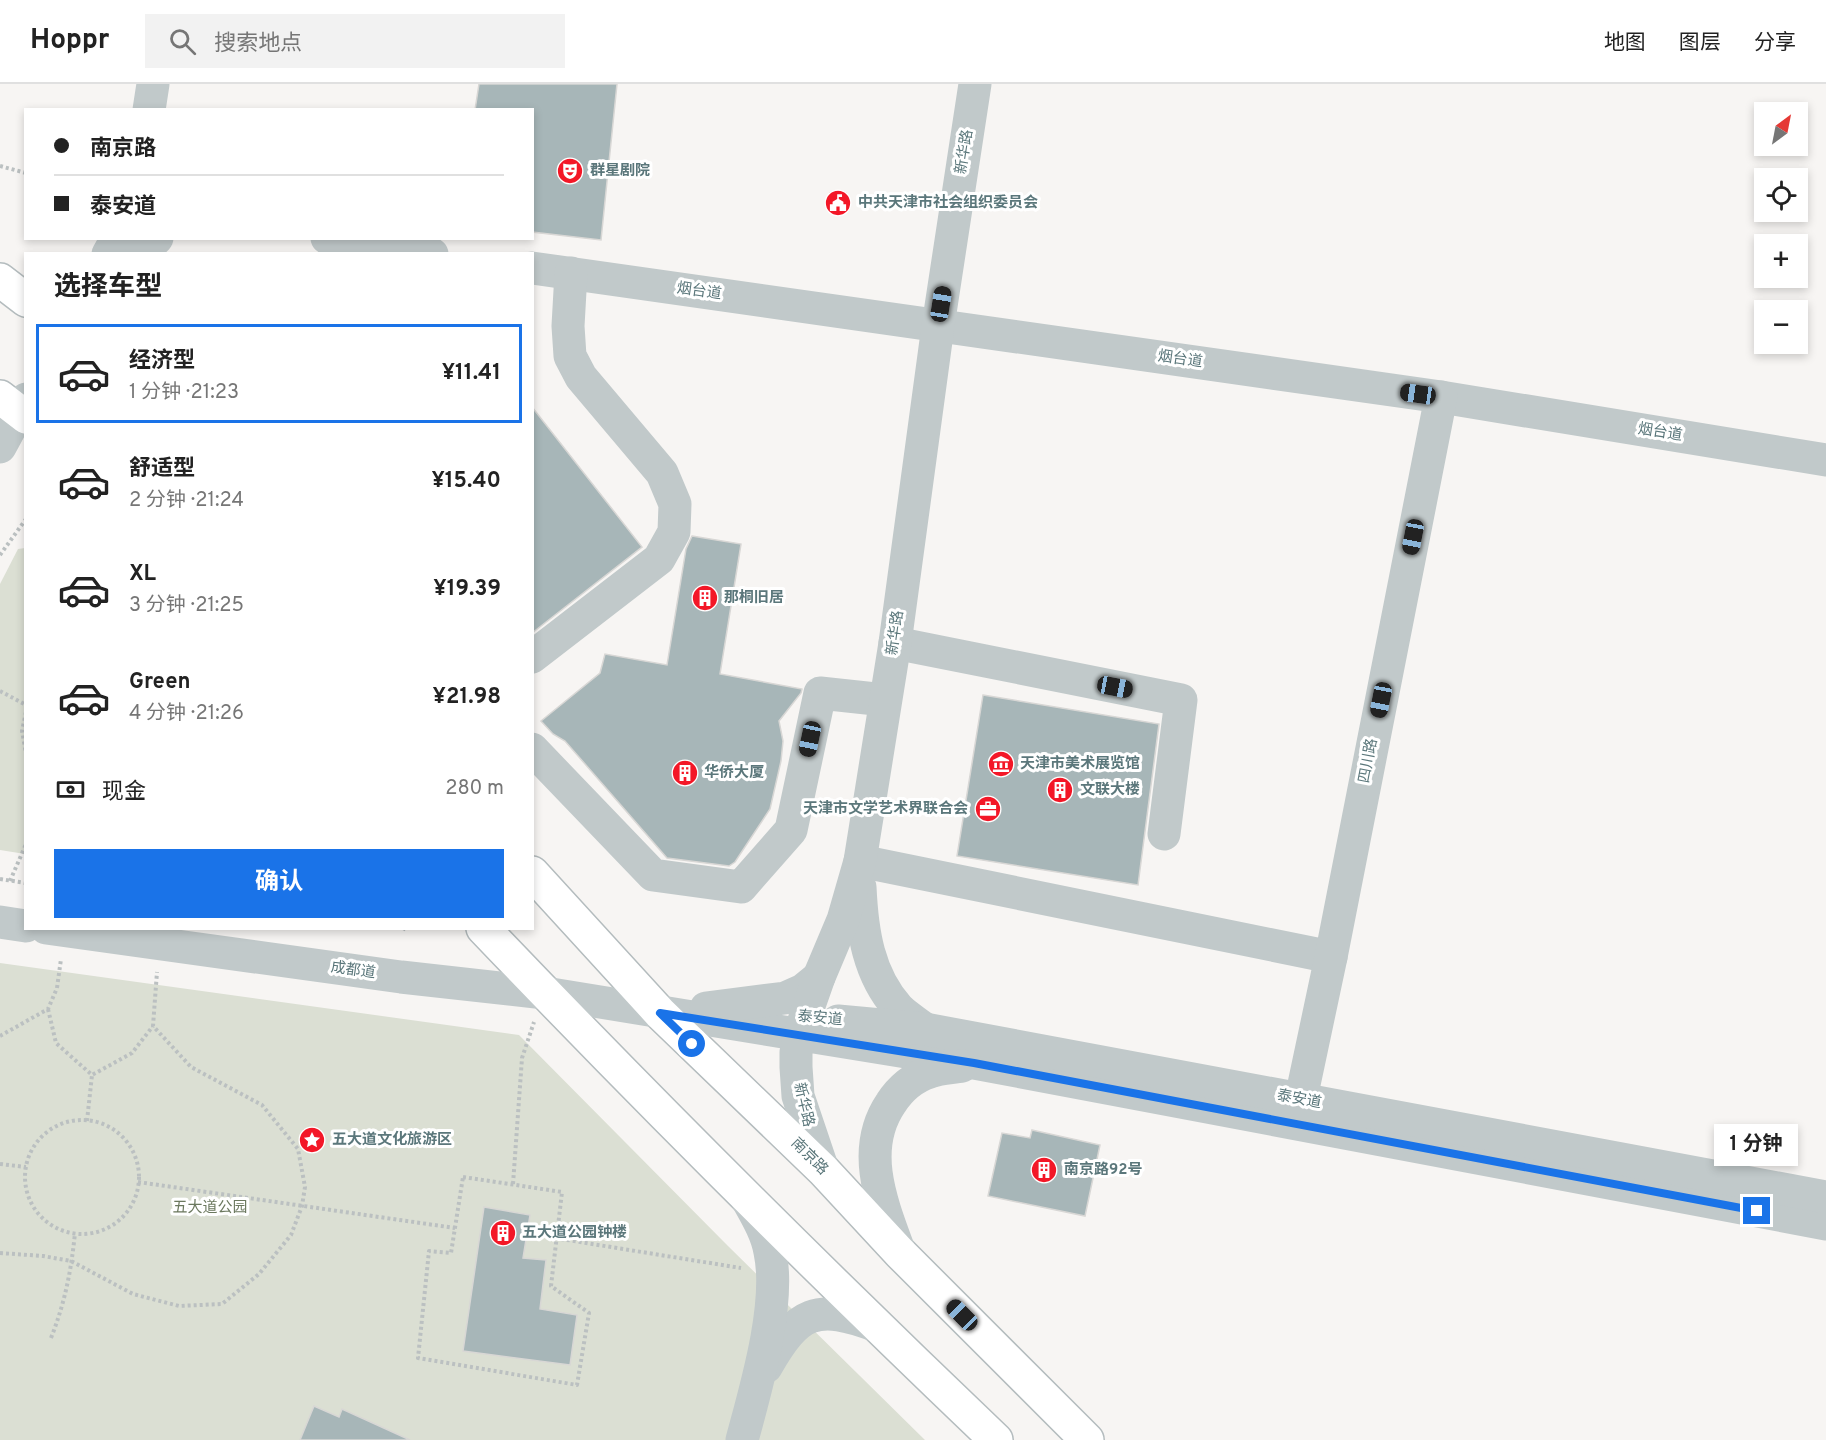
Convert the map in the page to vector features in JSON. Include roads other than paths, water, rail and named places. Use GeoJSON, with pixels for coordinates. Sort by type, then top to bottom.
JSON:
{"type":"FeatureCollection","features":[{"type":"Feature","properties":{"kind":"main road"},"geometry":{"type":"LineString","coordinates":[[0,280],[24,298]]}},
{"type":"Feature","properties":{"kind":"main road","name":"南京路"},"geometry":{"type":"LineString","coordinates":[[534,875],[660,1013],[823,1170],[900,1253],[1087,1440]]}},
{"type":"Feature","properties":{"kind":"main road"},"geometry":{"type":"LineString","coordinates":[[485,930],[746,1197],[876,1326],[996,1440]]}},
{"type":"Feature","properties":{"kind":"street"},"geometry":{"type":"LineString","coordinates":[[149,108],[153,84]]}},
{"type":"Feature","properties":{"kind":"street","name":"新华路"},"geometry":{"type":"LineString","coordinates":[[823,1170],[798,1096],[795,1067],[802,1026],[819,977],[843,920],[860,861],[895,643],[938,326],[975,84]]}},
{"type":"Feature","properties":{"kind":"street"},"geometry":{"type":"LineString","coordinates":[[340,240],[419,252]]}},
{"type":"Feature","properties":{"kind":"street"},"geometry":{"type":"LineString","coordinates":[[114,252],[138,244]]}},
{"type":"Feature","properties":{"kind":"street"},"geometry":{"type":"LineString","coordinates":[[120,252],[138,244]]}},
{"type":"Feature","properties":{"kind":"street","name":"烟台道"},"geometry":{"type":"LineString","coordinates":[[534,268],[1441,397],[1826,460]]}},
{"type":"Feature","properties":{"kind":"street"},"geometry":{"type":"LineString","coordinates":[[534,655],[659,559],[674,532],[675,504],[662,473],[581,377],[570,356],[568,326],[571,273]]}},
{"type":"Feature","properties":{"kind":"street","name":"四川路"},"geometry":{"type":"LineString","coordinates":[[1298,1113],[1331,957],[1441,397]]}},
{"type":"Feature","properties":{"kind":"street"},"geometry":{"type":"LineString","coordinates":[[0,447],[17,406]]}},
{"type":"Feature","properties":{"kind":"street"},"geometry":{"type":"LineString","coordinates":[[895,643],[1181,700],[1164,834]]}},
{"type":"Feature","properties":{"kind":"street"},"geometry":{"type":"LineString","coordinates":[[534,752],[653,875],[741,887],[791,831],[820,693],[885,700]]}},
{"type":"Feature","properties":{"kind":"street"},"geometry":{"type":"LineString","coordinates":[[925,1029],[900,1010],[873,968],[865,943],[861,914],[860,861],[1331,957]]}},
{"type":"Feature","properties":{"kind":"street"},"geometry":{"type":"LineString","coordinates":[[0,922],[24,926]]}},
{"type":"Feature","properties":{"kind":"street","name":"成都道"},"geometry":{"type":"LineString","coordinates":[[55,930],[401,977],[545,993],[660,1013]]}},
{"type":"Feature","properties":{"kind":"street"},"geometry":{"type":"LineString","coordinates":[[660,1013],[785,998],[803,990],[819,977]]}},
{"type":"Feature","properties":{"kind":"street","name":"泰安道"},"geometry":{"type":"LineString","coordinates":[[660,1013],[802,1026],[925,1029],[1298,1113],[1826,1224]]}},
{"type":"Feature","properties":{"kind":"street","name":"泰安道"},"geometry":{"type":"LineString","coordinates":[[802,1026],[974,1063],[1826,1197]]}},
{"type":"Feature","properties":{"kind":"street"},"geometry":{"type":"LineString","coordinates":[[900,1253],[882,1205],[876,1178],[874,1152],[876,1132],[894,1098],[910,1082],[930,1072],[974,1063]]}},
{"type":"Feature","properties":{"kind":"street"},"geometry":{"type":"LineString","coordinates":[[742,1440],[758,1381],[771,1310],[772,1273],[770,1253],[764,1233],[746,1197]]}},
{"type":"Feature","properties":{"kind":"street"},"geometry":{"type":"LineString","coordinates":[[758,1381],[779,1344],[792,1328],[806,1317],[820,1313],[839,1314],[876,1326]]}},
{"type":"Feature","properties":{"kind":"place","name":"群星剧院"},"geometry":{"type":"Point","coordinates":[570,171]}},
{"type":"Feature","properties":{"kind":"place","name":"中共天津市社会组织委员会"},"geometry":{"type":"Point","coordinates":[838,203]}},
{"type":"Feature","properties":{"kind":"place","name":"那桐旧居"},"geometry":{"type":"Point","coordinates":[705,598]}},
{"type":"Feature","properties":{"kind":"place","name":"天津市美术展览馆"},"geometry":{"type":"Point","coordinates":[1001,764]}},
{"type":"Feature","properties":{"kind":"place","name":"华侨大厦"},"geometry":{"type":"Point","coordinates":[685,773]}},
{"type":"Feature","properties":{"kind":"place","name":"文联大楼"},"geometry":{"type":"Point","coordinates":[1060,790]}},
{"type":"Feature","properties":{"kind":"place","name":"天津市文学艺术界联合会"},"geometry":{"type":"Point","coordinates":[988,809]}},
{"type":"Feature","properties":{"kind":"place","name":"五大道文化旅游区"},"geometry":{"type":"Point","coordinates":[312,1140]}},
{"type":"Feature","properties":{"kind":"place","name":"南京路92号"},"geometry":{"type":"Point","coordinates":[1044,1170]}},
{"type":"Feature","properties":{"kind":"place","name":"五大道公园钟楼"},"geometry":{"type":"Point","coordinates":[503,1233]}},
{"type":"Feature","properties":{"kind":"park label","name":"五大道公园"},"geometry":{"type":"Point","coordinates":[210,1208]}}]}
